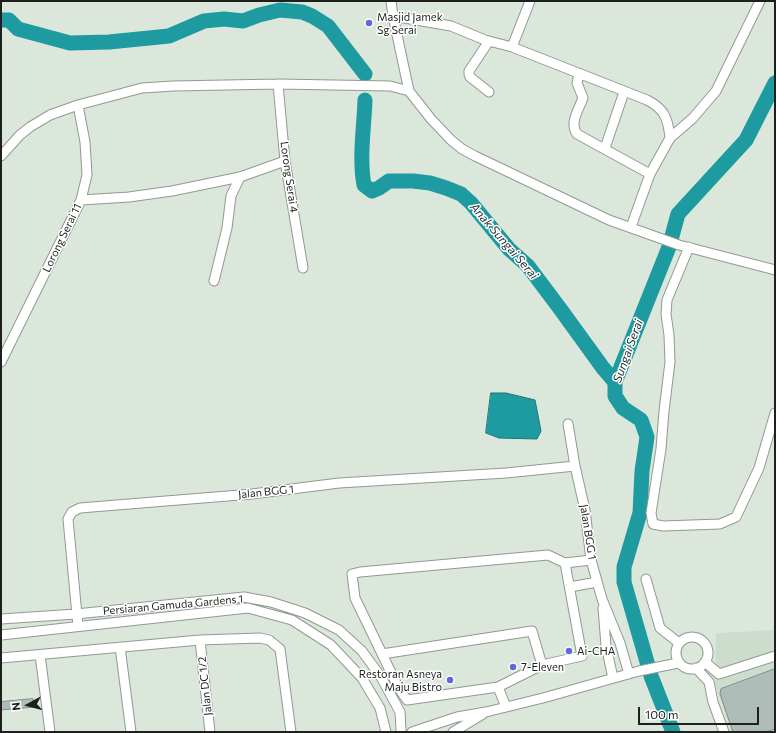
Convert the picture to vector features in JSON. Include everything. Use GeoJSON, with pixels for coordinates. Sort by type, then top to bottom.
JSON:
{"type":"FeatureCollection","features":[{"type":"Feature","properties":{"kind":"street"},"geometry":{"type":"LineString","coordinates":[[391,1],[392,16],[409,91],[431,119],[462,150],[609,220],[678,245],[775,270]]}},
{"type":"Feature","properties":{"kind":"street"},"geometry":{"type":"LineString","coordinates":[[512,47],[530,1]]}},
{"type":"Feature","properties":{"kind":"street"},"geometry":{"type":"LineString","coordinates":[[631,227],[650,174],[670,138],[693,118],[716,91],[760,1]]}},
{"type":"Feature","properties":{"kind":"street"},"geometry":{"type":"LineString","coordinates":[[392,16],[451,26],[489,41],[512,47],[656,105],[662,111],[669,124],[670,138]]}},
{"type":"Feature","properties":{"kind":"street"},"geometry":{"type":"LineString","coordinates":[[489,41],[469,74],[470,77],[489,92]]}},
{"type":"Feature","properties":{"kind":"street"},"geometry":{"type":"LineString","coordinates":[[579,74],[577,83],[583,98],[573,127],[577,134],[650,174]]}},
{"type":"Feature","properties":{"kind":"street"},"geometry":{"type":"LineString","coordinates":[[1,156],[20,135],[50,115],[78,104],[142,88],[278,84],[390,86],[409,91]]}},
{"type":"Feature","properties":{"kind":"street","name":"Lorong Serai 4"},"geometry":{"type":"LineString","coordinates":[[278,84],[285,161],[303,268]]}},
{"type":"Feature","properties":{"kind":"street"},"geometry":{"type":"LineString","coordinates":[[605,148],[624,92]]}},
{"type":"Feature","properties":{"kind":"street","name":"Lorong Serai 11"},"geometry":{"type":"LineString","coordinates":[[1,362],[81,200],[87,175],[85,142],[78,104]]}},
{"type":"Feature","properties":{"kind":"street"},"geometry":{"type":"LineString","coordinates":[[81,200],[129,197],[172,191],[240,177],[285,161]]}},
{"type":"Feature","properties":{"kind":"street"},"geometry":{"type":"LineString","coordinates":[[214,280],[227,228],[231,196],[240,177]]}},
{"type":"Feature","properties":{"kind":"street"},"geometry":{"type":"LineString","coordinates":[[689,247],[667,300],[666,314],[670,362],[651,513],[653,524],[662,526],[720,524],[736,517],[759,468],[775,413]]}},
{"type":"Feature","properties":{"kind":"street","name":"Jalan BGG 1"},"geometry":{"type":"LineString","coordinates":[[568,424],[575,466],[585,510],[591,560],[602,598],[620,643],[629,674]]}},
{"type":"Feature","properties":{"kind":"street","name":"Jalan BGG 1"},"geometry":{"type":"LineString","coordinates":[[78,626],[68,519],[72,512],[80,508],[252,494],[339,484],[506,473],[575,466]]}},
{"type":"Feature","properties":{"kind":"street"},"geometry":{"type":"LineString","coordinates":[[565,563],[582,656],[542,665],[498,687],[407,700],[398,687],[355,598],[352,574],[360,572],[548,555],[565,563],[591,560]]}},
{"type":"Feature","properties":{"kind":"street"},"geometry":{"type":"LineString","coordinates":[[646,579],[660,628],[679,643]]}},
{"type":"Feature","properties":{"kind":"street"},"geometry":{"type":"LineString","coordinates":[[570,587],[597,582]]}},
{"type":"Feature","properties":{"kind":"street","name":"Persiaran Gamuda Gardens 1"},"geometry":{"type":"LineString","coordinates":[[1,619],[76,614],[244,597],[271,602],[305,613],[339,630],[362,652],[381,677],[400,712],[404,731]]}},
{"type":"Feature","properties":{"kind":"street","name":"Jalan BGG 1"},"geometry":{"type":"LineString","coordinates":[[602,598],[606,646],[613,678]]}},
{"type":"Feature","properties":{"kind":"street","name":"Persiaran Gamuda Gardens 1"},"geometry":{"type":"LineString","coordinates":[[1,635],[248,608],[292,620],[332,645],[362,678],[380,708],[386,732]]}},
{"type":"Feature","properties":{"kind":"street"},"geometry":{"type":"LineString","coordinates":[[382,654],[532,630],[542,665]]}},
{"type":"Feature","properties":{"kind":"street"},"geometry":{"type":"LineString","coordinates":[[412,732],[457,716],[486,712],[543,698],[639,671],[678,663],[686,668],[696,668],[705,662],[708,656],[708,649],[701,639],[690,636],[679,643],[676,651],[678,663]]}},
{"type":"Feature","properties":{"kind":"street"},"geometry":{"type":"LineString","coordinates":[[1,658],[200,640],[260,638],[269,640],[280,649],[291,732]]}},
{"type":"Feature","properties":{"kind":"street","name":"Jalan DC 1/2"},"geometry":{"type":"LineString","coordinates":[[200,640],[210,732]]}},
{"type":"Feature","properties":{"kind":"street"},"geometry":{"type":"LineString","coordinates":[[120,647],[131,732]]}},
{"type":"Feature","properties":{"kind":"street"},"geometry":{"type":"LineString","coordinates":[[40,655],[50,732]]}},
{"type":"Feature","properties":{"kind":"street"},"geometry":{"type":"LineString","coordinates":[[709,682],[713,677],[719,674],[775,656]]}},
{"type":"Feature","properties":{"kind":"street"},"geometry":{"type":"LineString","coordinates":[[705,662],[719,674]]}},
{"type":"Feature","properties":{"kind":"street"},"geometry":{"type":"LineString","coordinates":[[696,668],[709,682],[713,702],[724,732]]}},
{"type":"Feature","properties":{"kind":"street"},"geometry":{"type":"LineString","coordinates":[[498,687],[506,706]]}},
{"type":"Feature","properties":{"kind":"street"},"geometry":{"type":"LineString","coordinates":[[453,732],[486,712]]}},
{"type":"Feature","properties":{"kind":"street"},"geometry":{"type":"LineString","coordinates":[[390,732],[404,731]]}},
{"type":"Feature","properties":{"kind":"shaded area"},"geometry":{"type":"Polygon","coordinates":[[[775,630],[775,732],[731,732],[715,684],[716,633],[775,630]]]}},
{"type":"Feature","properties":{"kind":"water"},"geometry":{"type":"Polygon","coordinates":[[[491,393],[506,393],[535,400],[541,431],[537,439],[499,438],[486,433],[491,393]]]}},
{"type":"Feature","properties":{"kind":"building"},"geometry":{"type":"Polygon","coordinates":[[[775,669],[775,729],[766,732],[733,732],[720,694],[721,689],[775,669]]]}},
{"type":"Feature","properties":{"kind":"building"},"geometry":{"type":"Polygon","coordinates":[[[33,699],[34,707],[1,710],[1,702],[33,699]]]}},
{"type":"Feature","properties":{"kind":"waterway","name":"Anak Sungai Serai"},"geometry":{"type":"LineString","coordinates":[[1,20],[9,20],[18,29],[70,43],[109,42],[169,36],[204,21],[224,19],[243,21],[280,10],[302,12],[312,16],[328,26],[365,74]]}},
{"type":"Feature","properties":{"kind":"waterway","name":"Sungai Serai"},"geometry":{"type":"LineString","coordinates":[[673,732],[651,676],[624,582],[624,567],[640,513],[642,471],[647,437],[641,420],[623,408],[615,396],[615,382],[669,247],[678,214],[746,140],[775,83]]}},
{"type":"Feature","properties":{"kind":"waterway","name":"Anak Sungai Serai"},"geometry":{"type":"LineString","coordinates":[[365,100],[362,154],[364,185],[372,191],[389,181],[413,181],[430,183],[461,194],[471,203],[509,249],[528,266],[615,382]]}},
{"type":"Feature","properties":{"kind":"place","name":"Masjid Jamek Sg Serai"},"geometry":{"type":"Point","coordinates":[369,23]}},
{"type":"Feature","properties":{"kind":"place","name":"Ai-CHA"},"geometry":{"type":"Point","coordinates":[569,651]}},
{"type":"Feature","properties":{"kind":"place","name":"7-Eleven"},"geometry":{"type":"Point","coordinates":[513,667]}},
{"type":"Feature","properties":{"kind":"place","name":"Restoran Asneya Maju Bistro"},"geometry":{"type":"Point","coordinates":[450,680]}}]}
